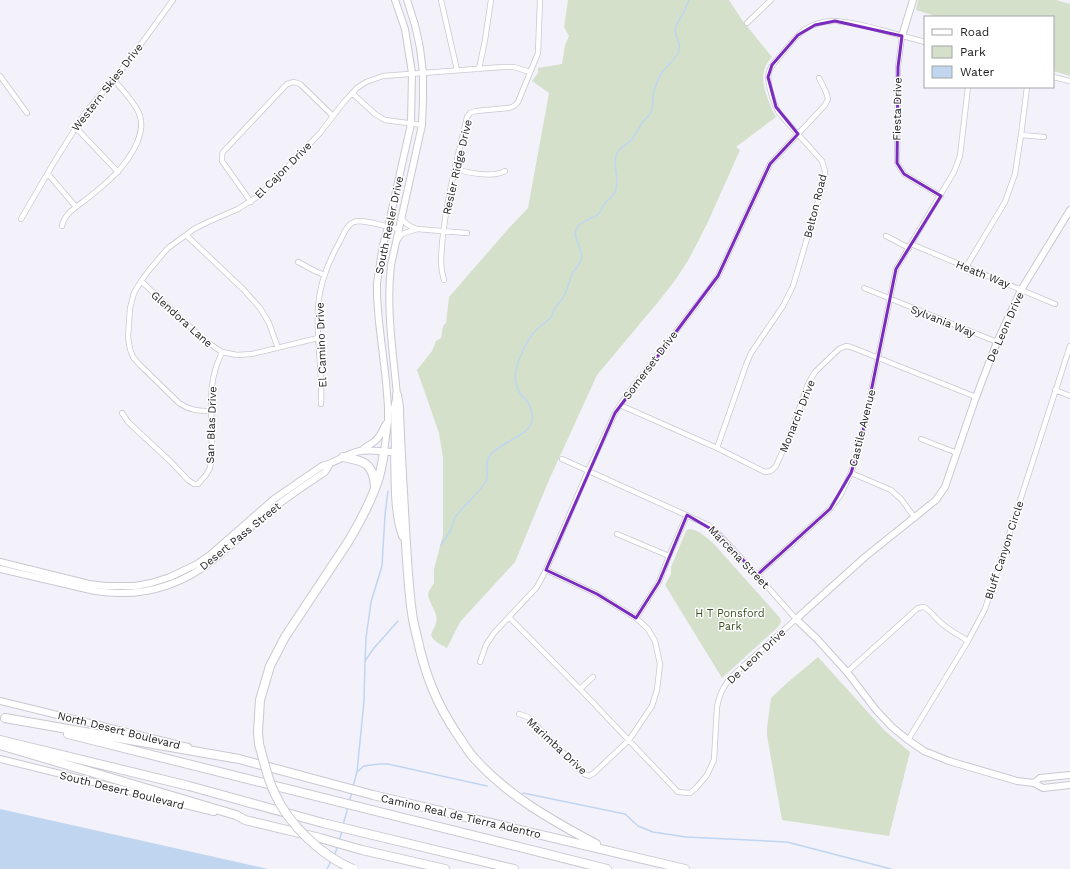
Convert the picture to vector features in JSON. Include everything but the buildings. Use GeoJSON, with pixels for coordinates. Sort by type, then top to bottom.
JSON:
{"type":"FeatureCollection","features":[{"type":"Feature","properties":{"kind":"highway"},"geometry":{"type":"LineString","coordinates":[[397,395],[399,407],[408,579],[412,615],[420,651],[433,692],[454,730],[474,758],[501,783],[541,813],[605,850]]}},
{"type":"Feature","properties":{"kind":"highway"},"geometry":{"type":"LineString","coordinates":[[353,869],[337,861],[317,847],[288,816],[276,796],[265,769],[259,744],[258,732],[260,700],[267,674],[275,654],[285,636],[348,542],[365,513],[379,476],[384,452]]}},
{"type":"Feature","properties":{"kind":"highway"},"geometry":{"type":"LineString","coordinates":[[395,452],[399,526],[406,544]]}},
{"type":"Feature","properties":{"kind":"highway"},"geometry":{"type":"LineString","coordinates":[[343,457],[359,460],[367,464],[374,476],[375,488]]}},
{"type":"Feature","properties":{"kind":"highway"},"geometry":{"type":"LineString","coordinates":[[3,718],[607,869]]}},
{"type":"Feature","properties":{"kind":"highway","name":"Camino Real de Tierra Adentro"},"geometry":{"type":"LineString","coordinates":[[3,718],[239,759],[373,795],[685,869]]}},
{"type":"Feature","properties":{"kind":"highway"},"geometry":{"type":"LineString","coordinates":[[0,740],[189,786],[323,823],[514,869]]}},
{"type":"Feature","properties":{"kind":"highway"},"geometry":{"type":"LineString","coordinates":[[0,745],[236,815],[245,820],[362,850],[445,869]]}},
{"type":"Feature","properties":{"kind":"street","name":"Western Skies Drive"},"geometry":{"type":"LineString","coordinates":[[21,219],[89,107],[128,62],[173,0]]}},
{"type":"Feature","properties":{"kind":"street","name":"South Resler Drive"},"geometry":{"type":"LineString","coordinates":[[384,452],[388,421],[386,381],[377,297],[378,283],[380,263],[411,124],[412,73],[404,29],[395,0]]}},
{"type":"Feature","properties":{"kind":"street","name":"South Resler Drive"},"geometry":{"type":"LineString","coordinates":[[395,452],[394,408],[397,395],[389,308],[391,265],[422,125],[423,73],[420,48],[407,0]]}},
{"type":"Feature","properties":{"kind":"street"},"geometry":{"type":"LineString","coordinates":[[441,0],[457,70]]}},
{"type":"Feature","properties":{"kind":"street"},"geometry":{"type":"LineString","coordinates":[[479,69],[491,0]]}},
{"type":"Feature","properties":{"kind":"street"},"geometry":{"type":"LineString","coordinates":[[530,72],[538,53],[540,0]]}},
{"type":"Feature","properties":{"kind":"street"},"geometry":{"type":"LineString","coordinates":[[747,23],[771,0]]}},
{"type":"Feature","properties":{"kind":"street","name":"Fiesta Drive"},"geometry":{"type":"LineString","coordinates":[[913,0],[902,36],[898,67],[897,163],[904,174],[941,196]]}},
{"type":"Feature","properties":{"kind":"street","name":"Belton Road"},"geometry":{"type":"LineString","coordinates":[[716,448],[751,353],[783,306],[793,286],[824,181],[825,171],[822,161],[779,113],[776,107],[768,77],[772,65],[798,35],[815,25],[825,22],[851,22],[924,42]]}},
{"type":"Feature","properties":{"kind":"street","name":"El Cajon Drive"},"geometry":{"type":"LineString","coordinates":[[210,411],[193,410],[184,406],[140,365],[130,349],[128,337],[130,308],[134,293],[150,269],[168,248],[194,229],[251,202],[270,185],[320,132],[352,93],[362,84],[383,76],[412,73],[507,67],[523,69],[530,72]]}},
{"type":"Feature","properties":{"kind":"street","name":"Resler Ridge Drive"},"geometry":{"type":"LineString","coordinates":[[444,280],[441,266],[443,231],[447,201],[466,118],[470,113],[476,111],[510,108],[514,106],[518,102],[530,72]]}},
{"type":"Feature","properties":{"kind":"street"},"geometry":{"type":"LineString","coordinates":[[0,76],[27,114]]}},
{"type":"Feature","properties":{"kind":"street"},"geometry":{"type":"LineString","coordinates":[[1054,77],[1070,81]]}},
{"type":"Feature","properties":{"kind":"street","name":"Somerset Drive"},"geometry":{"type":"LineString","coordinates":[[480,662],[488,641],[534,590],[546,570],[588,471],[615,413],[628,393],[718,276],[768,168],[775,157],[825,106],[828,99],[819,78]]}},
{"type":"Feature","properties":{"kind":"street"},"geometry":{"type":"LineString","coordinates":[[62,226],[65,216],[105,184],[128,161],[140,133],[141,123],[137,109],[113,79]]}},
{"type":"Feature","properties":{"kind":"street"},"geometry":{"type":"LineString","coordinates":[[251,202],[222,161],[223,152],[288,84],[294,82],[300,84],[333,116]]}},
{"type":"Feature","properties":{"kind":"street","name":"Castile Avenue"},"geometry":{"type":"LineString","coordinates":[[757,575],[830,509],[840,496],[851,473],[861,441],[896,270],[954,172],[960,156],[968,88]]}},
{"type":"Feature","properties":{"kind":"street"},"geometry":{"type":"LineString","coordinates":[[966,267],[1005,202],[1015,174],[1027,88]]}},
{"type":"Feature","properties":{"kind":"street"},"geometry":{"type":"LineString","coordinates":[[352,93],[380,118],[390,121],[422,125]]}},
{"type":"Feature","properties":{"kind":"street"},"geometry":{"type":"LineString","coordinates":[[75,128],[118,172]]}},
{"type":"Feature","properties":{"kind":"street"},"geometry":{"type":"LineString","coordinates":[[1021,135],[1044,136]]}},
{"type":"Feature","properties":{"kind":"street"},"geometry":{"type":"LineString","coordinates":[[455,169],[476,174],[496,174],[505,171]]}},
{"type":"Feature","properties":{"kind":"street"},"geometry":{"type":"LineString","coordinates":[[48,174],[76,207]]}},
{"type":"Feature","properties":{"kind":"street","name":"De Leon Drive"},"geometry":{"type":"LineString","coordinates":[[509,617],[678,792],[690,793],[707,775],[714,760],[716,707],[722,690],[730,678],[865,557],[936,500],[946,487],[976,397],[997,342],[1021,290],[1070,210]]}},
{"type":"Feature","properties":{"kind":"street"},"geometry":{"type":"LineString","coordinates":[[402,218],[405,223],[417,229],[467,233]]}},
{"type":"Feature","properties":{"kind":"street","name":"El Camino Drive"},"geometry":{"type":"LineString","coordinates":[[321,404],[322,391],[318,338],[318,310],[324,275],[332,254],[346,229],[354,222],[362,221],[399,229]]}},
{"type":"Feature","properties":{"kind":"street"},"geometry":{"type":"LineString","coordinates":[[396,242],[402,234],[417,229]]}},
{"type":"Feature","properties":{"kind":"street"},"geometry":{"type":"LineString","coordinates":[[186,235],[247,293],[260,308],[270,323],[278,348]]}},
{"type":"Feature","properties":{"kind":"street"},"geometry":{"type":"LineString","coordinates":[[886,236],[910,246]]}},
{"type":"Feature","properties":{"kind":"street","name":"Heath Way"},"geometry":{"type":"LineString","coordinates":[[910,246],[966,267],[1055,304]]}},
{"type":"Feature","properties":{"kind":"street"},"geometry":{"type":"LineString","coordinates":[[298,262],[314,272],[324,275]]}},
{"type":"Feature","properties":{"kind":"street","name":"Glendora Lane"},"geometry":{"type":"LineString","coordinates":[[141,281],[204,340],[222,352],[242,355],[252,354],[318,338]]}},
{"type":"Feature","properties":{"kind":"street","name":"Sylvania Way"},"geometry":{"type":"LineString","coordinates":[[864,288],[997,342]]}},
{"type":"Feature","properties":{"kind":"street","name":"Monarch Drive"},"geometry":{"type":"LineString","coordinates":[[620,405],[716,448],[765,472],[771,471],[776,466],[789,437],[808,384],[815,372],[839,349],[846,346],[976,397]]}},
{"type":"Feature","properties":{"kind":"street","name":"Bluff Canyon Circle"},"geometry":{"type":"LineString","coordinates":[[908,740],[968,641],[990,595],[1070,346]]}},
{"type":"Feature","properties":{"kind":"street","name":"San Blas Drive"},"geometry":{"type":"LineString","coordinates":[[122,413],[128,422],[188,480],[196,484],[199,483],[210,468],[212,457],[210,411],[211,395],[216,367],[222,352]]}},
{"type":"Feature","properties":{"kind":"street"},"geometry":{"type":"LineString","coordinates":[[1056,390],[1070,396]]}},
{"type":"Feature","properties":{"kind":"street"},"geometry":{"type":"LineString","coordinates":[[361,451],[379,437],[388,421]]}},
{"type":"Feature","properties":{"kind":"street"},"geometry":{"type":"LineString","coordinates":[[922,439],[957,452]]}},
{"type":"Feature","properties":{"kind":"street","name":"Desert Pass Street"},"geometry":{"type":"LineString","coordinates":[[0,569],[95,591],[120,594],[139,593],[173,584],[188,577],[214,560],[274,499],[322,466],[361,451],[395,452]]}},
{"type":"Feature","properties":{"kind":"street","name":"Marcena Street"},"geometry":{"type":"LineString","coordinates":[[562,459],[687,515],[708,525],[718,533],[796,619],[817,639],[847,672],[876,710],[892,727],[924,751],[949,761],[1017,781],[1034,783],[1043,788],[1070,786]]}},
{"type":"Feature","properties":{"kind":"street"},"geometry":{"type":"LineString","coordinates":[[851,473],[891,490],[901,499],[915,518]]}},
{"type":"Feature","properties":{"kind":"street"},"geometry":{"type":"LineString","coordinates":[[636,618],[659,582],[687,515]]}},
{"type":"Feature","properties":{"kind":"street","name":"Desert Pass Street"},"geometry":{"type":"LineString","coordinates":[[0,562],[89,584],[120,587],[135,586],[170,578],[185,571],[210,555],[252,521]]}},
{"type":"Feature","properties":{"kind":"street"},"geometry":{"type":"LineString","coordinates":[[617,534],[669,556]]}},
{"type":"Feature","properties":{"kind":"street","name":"Marimba Drive"},"geometry":{"type":"LineString","coordinates":[[519,714],[528,717],[584,774],[588,776],[594,773],[629,740],[652,706],[657,690],[660,664],[656,641],[648,629],[636,618],[597,594],[546,570]]}},
{"type":"Feature","properties":{"kind":"street"},"geometry":{"type":"LineString","coordinates":[[120,587],[120,594]]}},
{"type":"Feature","properties":{"kind":"street"},"geometry":{"type":"LineString","coordinates":[[847,672],[918,608],[924,607],[931,611],[939,622],[968,641]]}},
{"type":"Feature","properties":{"kind":"street"},"geometry":{"type":"LineString","coordinates":[[580,689],[593,677]]}},
{"type":"Feature","properties":{"kind":"street","name":"North Desert Boulevard"},"geometry":{"type":"LineString","coordinates":[[0,700],[239,759]]}},
{"type":"Feature","properties":{"kind":"street","name":"South Desert Boulevard"},"geometry":{"type":"LineString","coordinates":[[0,759],[245,820]]}},
{"type":"Feature","properties":{"kind":"street"},"geometry":{"type":"LineString","coordinates":[[1034,783],[1040,778],[1070,775]]}},
{"type":"Feature","properties":{"kind":"highlighted area"},"geometry":{"type":"Polygon","coordinates":[[[835,21],[902,36],[898,67],[897,163],[904,174],[941,196],[896,269],[861,441],[851,473],[830,509],[757,575],[718,533],[687,515],[659,582],[636,618],[597,594],[546,570],[615,413],[718,276],[770,164],[798,134],[776,107],[768,77],[772,65],[798,35],[815,25],[835,21]]]}},
{"type":"Feature","properties":{"kind":"green space"},"geometry":{"type":"Polygon","coordinates":[[[568,0],[729,0],[742,20],[772,57],[765,67],[763,82],[776,117],[736,147],[740,150],[707,224],[689,259],[659,301],[597,375],[549,480],[515,562],[460,622],[447,648],[438,643],[431,636],[435,626],[436,615],[429,600],[428,594],[434,583],[434,569],[443,535],[443,458],[439,433],[417,370],[432,351],[436,341],[441,338],[443,326],[446,323],[449,297],[528,208],[549,93],[532,81],[538,73],[538,68],[562,64],[565,45],[569,36],[564,27],[568,0]]]}},
{"type":"Feature","properties":{"kind":"green space"},"geometry":{"type":"Polygon","coordinates":[[[918,0],[1056,0],[1070,4],[1070,76],[1054,71],[1054,16],[935,16],[916,10],[918,0]]]}},
{"type":"Feature","properties":{"kind":"green space","name":"H T Ponsford Park"},"geometry":{"type":"Polygon","coordinates":[[[688,529],[698,532],[713,543],[780,618],[781,622],[778,627],[722,678],[665,585],[671,574],[671,567],[688,529]]]}},
{"type":"Feature","properties":{"kind":"green space"},"geometry":{"type":"Polygon","coordinates":[[[818,657],[885,731],[910,752],[889,836],[782,820],[767,736],[771,698],[818,657]]]}},
{"type":"Feature","properties":{"kind":"water"},"geometry":{"type":"Polygon","coordinates":[[[0,809],[268,869],[0,869],[0,809]]]}},
{"type":"Feature","properties":{"kind":"waterway"},"geometry":{"type":"LineString","coordinates":[[441,545],[451,530],[456,516],[486,481],[487,462],[490,455],[523,433],[531,424],[531,409],[527,401],[521,395],[517,386],[515,375],[520,358],[530,337],[552,316],[554,310],[564,296],[572,276],[581,260],[582,256],[576,236],[577,228],[579,225],[599,214],[606,202],[615,192],[617,187],[615,157],[620,149],[632,139],[651,112],[654,91],[659,78],[679,50],[680,47],[675,30],[689,0]]}},
{"type":"Feature","properties":{"kind":"waterway"},"geometry":{"type":"LineString","coordinates":[[353,786],[357,772],[364,701],[366,638],[371,602],[382,566],[388,491]]}},
{"type":"Feature","properties":{"kind":"waterway"},"geometry":{"type":"LineString","coordinates":[[365,661],[374,648],[398,621]]}},
{"type":"Feature","properties":{"kind":"waterway"},"geometry":{"type":"LineString","coordinates":[[357,772],[364,766],[388,764],[487,786]]}},
{"type":"Feature","properties":{"kind":"waterway"},"geometry":{"type":"LineString","coordinates":[[349,802],[352,792]]}},
{"type":"Feature","properties":{"kind":"waterway"},"geometry":{"type":"LineString","coordinates":[[523,793],[625,814],[638,826],[653,832],[686,837],[787,842],[891,869]]}},
{"type":"Feature","properties":{"kind":"waterway"},"geometry":{"type":"LineString","coordinates":[[343,825],[348,807]]}},
{"type":"Feature","properties":{"kind":"waterway"},"geometry":{"type":"LineString","coordinates":[[339,841],[342,831]]}},
{"type":"Feature","properties":{"kind":"waterway"},"geometry":{"type":"LineString","coordinates":[[334,856],[338,846]]}},
{"type":"Feature","properties":{"kind":"waterway"},"geometry":{"type":"LineString","coordinates":[[327,869],[331,861]]}}]}
